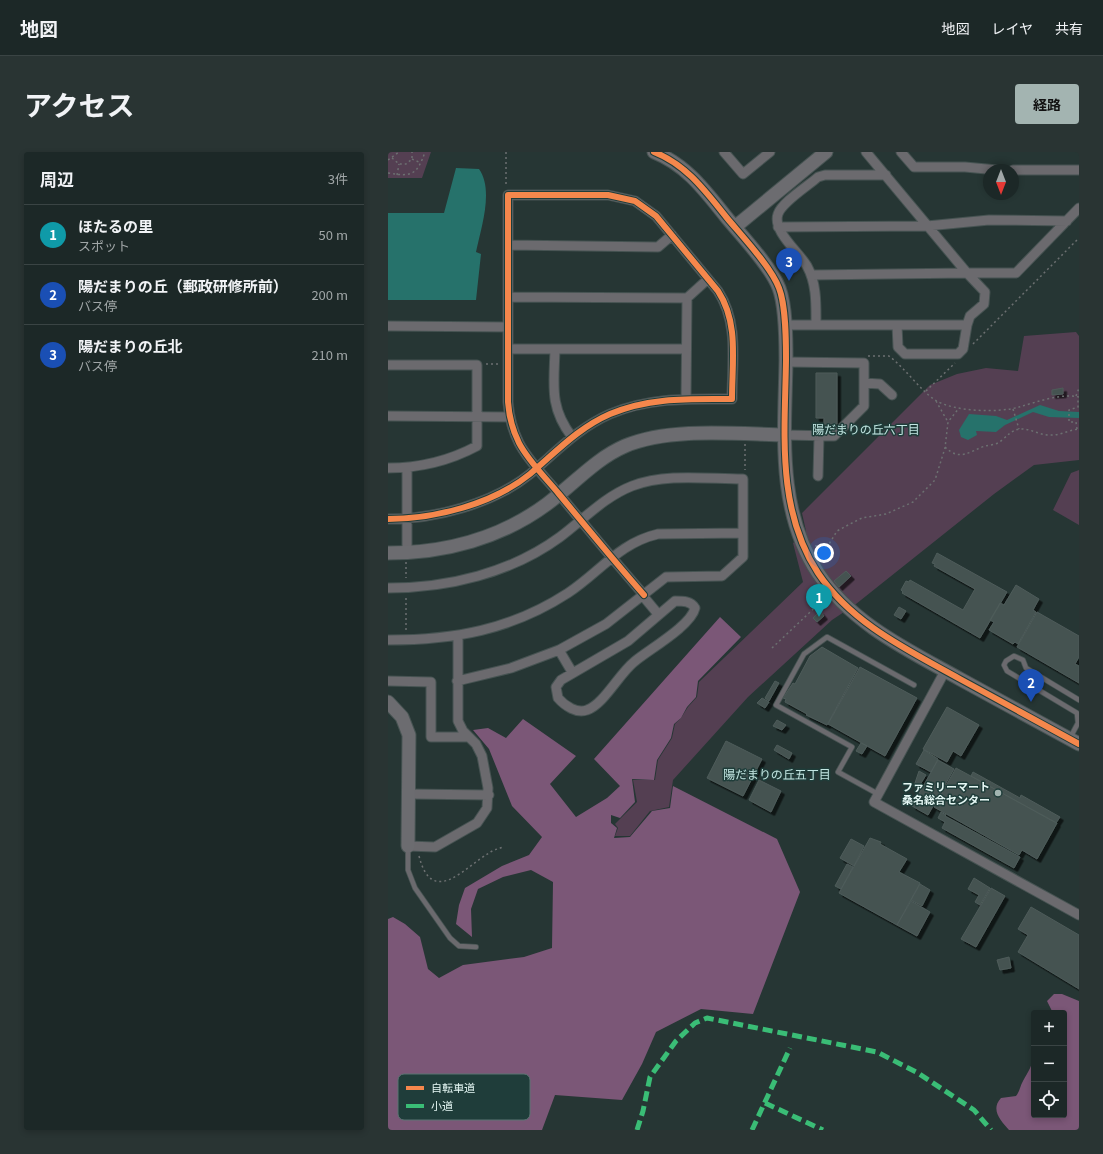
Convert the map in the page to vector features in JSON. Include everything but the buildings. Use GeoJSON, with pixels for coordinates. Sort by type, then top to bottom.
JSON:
{"type":"FeatureCollection","features":[{"type":"Feature","properties":{"kind":"street"},"geometry":{"type":"LineString","coordinates":[[654,152],[681,167],[698,182],[735,227],[776,281],[782,296],[786,362],[785,435],[788,500],[804,548],[817,571],[836,596],[866,624],[945,671],[1076,742]]}},
{"type":"Feature","properties":{"kind":"street"},"geometry":{"type":"LineString","coordinates":[[724,152],[743,174],[770,152]]}},
{"type":"Feature","properties":{"kind":"street"},"geometry":{"type":"LineString","coordinates":[[866,152],[984,292],[984,304],[970,316],[963,349],[958,354],[905,354],[898,347],[897,325]]}},
{"type":"Feature","properties":{"kind":"street"},"geometry":{"type":"LineString","coordinates":[[901,152],[914,167],[965,167],[983,169]]}},
{"type":"Feature","properties":{"kind":"street"},"geometry":{"type":"LineString","coordinates":[[735,227],[820,154]]}},
{"type":"Feature","properties":{"kind":"street"},"geometry":{"type":"LineString","coordinates":[[1019,170],[1079,170]]}},
{"type":"Feature","properties":{"kind":"street"},"geometry":{"type":"LineString","coordinates":[[816,326],[814,286],[811,275],[778,227],[777,220],[780,210],[818,177],[825,175],[886,175]]}},
{"type":"Feature","properties":{"kind":"street"},"geometry":{"type":"LineString","coordinates":[[388,518],[406,519],[435,516],[487,498],[517,484],[537,468],[572,436],[600,419],[631,406],[661,400],[686,398],[732,398],[731,320],[722,297],[672,235],[649,210],[635,202],[617,196],[508,195],[508,402],[510,417],[520,444],[537,468],[580,521],[658,614]]}},
{"type":"Feature","properties":{"kind":"street"},"geometry":{"type":"LineString","coordinates":[[811,275],[1016,273],[1079,208]]}},
{"type":"Feature","properties":{"kind":"street"},"geometry":{"type":"LineString","coordinates":[[778,227],[927,226],[989,220],[1067,221]]}},
{"type":"Feature","properties":{"kind":"street"},"geometry":{"type":"LineString","coordinates":[[508,246],[658,247],[672,235]]}},
{"type":"Feature","properties":{"kind":"street"},"geometry":{"type":"LineString","coordinates":[[508,297],[687,298],[708,280]]}},
{"type":"Feature","properties":{"kind":"street"},"geometry":{"type":"LineString","coordinates":[[686,398],[687,298]]}},
{"type":"Feature","properties":{"kind":"street"},"geometry":{"type":"LineString","coordinates":[[784,325],[967,325]]}},
{"type":"Feature","properties":{"kind":"street"},"geometry":{"type":"LineString","coordinates":[[388,326],[508,327]]}},
{"type":"Feature","properties":{"kind":"street"},"geometry":{"type":"LineString","coordinates":[[508,349],[686,349]]}},
{"type":"Feature","properties":{"kind":"street"},"geometry":{"type":"LineString","coordinates":[[555,349],[555,405],[562,424],[572,436]]}},
{"type":"Feature","properties":{"kind":"street"},"geometry":{"type":"LineString","coordinates":[[388,553],[406,557],[447,548],[485,537],[522,520],[559,494],[597,462],[626,446],[642,440],[683,434],[834,436],[864,406],[864,363],[786,362]]}},
{"type":"Feature","properties":{"kind":"street"},"geometry":{"type":"LineString","coordinates":[[388,364],[477,365],[477,446],[448,459],[407,468],[388,468]]}},
{"type":"Feature","properties":{"kind":"street"},"geometry":{"type":"LineString","coordinates":[[864,383],[880,384],[892,395]]}},
{"type":"Feature","properties":{"kind":"street"},"geometry":{"type":"LineString","coordinates":[[388,416],[510,417]]}},
{"type":"Feature","properties":{"kind":"street"},"geometry":{"type":"LineString","coordinates":[[818,476],[819,436]]}},
{"type":"Feature","properties":{"kind":"street"},"geometry":{"type":"LineString","coordinates":[[406,557],[407,468]]}},
{"type":"Feature","properties":{"kind":"street"},"geometry":{"type":"LineString","coordinates":[[388,588],[406,588],[451,583],[500,568],[551,543],[610,496],[648,481],[666,479],[743,479],[743,556],[722,576],[666,577],[606,624],[559,650],[511,668],[457,681]]}},
{"type":"Feature","properties":{"kind":"street"},"geometry":{"type":"LineString","coordinates":[[388,640],[458,636],[494,628],[522,618],[568,593],[633,542],[658,534],[743,533]]}},
{"type":"Feature","properties":{"kind":"street"},"geometry":{"type":"LineString","coordinates":[[675,600],[690,603],[695,608],[691,616],[674,633],[626,669],[593,707],[585,711],[576,711],[558,698],[556,691],[558,684],[572,672],[622,645],[675,600]]}},
{"type":"Feature","properties":{"kind":"street"},"geometry":{"type":"LineString","coordinates":[[388,702],[402,717],[409,735],[409,794],[412,846],[435,846],[477,823],[487,808],[489,795],[482,756],[476,744],[463,732],[458,721],[458,636]]}},
{"type":"Feature","properties":{"kind":"street"},"geometry":{"type":"LineString","coordinates":[[559,650],[572,672]]}},
{"type":"Feature","properties":{"kind":"street"},"geometry":{"type":"LineString","coordinates":[[945,671],[874,802],[1079,915]]}},
{"type":"Feature","properties":{"kind":"street"},"geometry":{"type":"LineString","coordinates":[[388,681],[431,682],[431,737],[468,737]]}},
{"type":"Feature","properties":{"kind":"street"},"geometry":{"type":"LineString","coordinates":[[409,794],[489,795]]}},
{"type":"Feature","properties":{"kind":"lane"},"geometry":{"type":"LineString","coordinates":[[878,794],[838,772],[852,747],[776,705],[804,654],[827,637],[914,685]]}},
{"type":"Feature","properties":{"kind":"lane"},"geometry":{"type":"LineString","coordinates":[[1076,742],[1078,723],[1077,713],[1008,671],[1004,665],[1006,661],[1014,656],[1023,660],[1026,668],[1079,700]]}},
{"type":"Feature","properties":{"kind":"lane"},"geometry":{"type":"LineString","coordinates":[[412,846],[408,870],[415,888],[450,938],[459,946],[476,947]]}},
{"type":"Feature","properties":{"kind":"path"},"geometry":{"type":"LineString","coordinates":[[388,160],[399,152]]}},
{"type":"Feature","properties":{"kind":"path"},"geometry":{"type":"LineString","coordinates":[[412,152],[412,159]]}},
{"type":"Feature","properties":{"kind":"path"},"geometry":{"type":"LineString","coordinates":[[388,173],[401,176],[413,173],[421,163],[425,152]]}},
{"type":"Feature","properties":{"kind":"path"},"geometry":{"type":"LineString","coordinates":[[506,152],[506,189],[508,195]]}},
{"type":"Feature","properties":{"kind":"path"},"geometry":{"type":"LineString","coordinates":[[392,158],[400,164],[406,164],[412,159]]}},
{"type":"Feature","properties":{"kind":"path"},"geometry":{"type":"LineString","coordinates":[[412,159],[421,163]]}},
{"type":"Feature","properties":{"kind":"path"},"geometry":{"type":"LineString","coordinates":[[397,175],[400,164]]}},
{"type":"Feature","properties":{"kind":"path"},"geometry":{"type":"LineString","coordinates":[[970,348],[1079,238]]}},
{"type":"Feature","properties":{"kind":"path"},"geometry":{"type":"LineString","coordinates":[[861,355],[889,356],[936,400],[948,422]]}},
{"type":"Feature","properties":{"kind":"path"},"geometry":{"type":"LineString","coordinates":[[926,391],[959,358]]}},
{"type":"Feature","properties":{"kind":"path"},"geometry":{"type":"LineString","coordinates":[[477,365],[502,364]]}},
{"type":"Feature","properties":{"kind":"path"},"geometry":{"type":"LineString","coordinates":[[945,447],[957,454],[968,454],[984,446],[993,445],[1001,441],[1012,431],[1019,429],[1051,435],[1078,429],[1076,422],[1069,422],[1068,410],[1078,407],[1079,388]]}},
{"type":"Feature","properties":{"kind":"path"},"geometry":{"type":"LineString","coordinates":[[936,400],[959,408],[996,410],[1013,409],[1062,397],[1078,397]]}},
{"type":"Feature","properties":{"kind":"path"},"geometry":{"type":"LineString","coordinates":[[824,566],[829,550],[829,544],[837,531],[862,518],[886,514],[913,502],[935,480],[945,447],[948,422],[959,408]]}},
{"type":"Feature","properties":{"kind":"path"},"geometry":{"type":"LineString","coordinates":[[1013,409],[1019,429]]}},
{"type":"Feature","properties":{"kind":"path"},"geometry":{"type":"LineString","coordinates":[[743,479],[745,476],[745,443]]}},
{"type":"Feature","properties":{"kind":"path"},"geometry":{"type":"LineString","coordinates":[[813,547],[829,544]]}},
{"type":"Feature","properties":{"kind":"path"},"geometry":{"type":"LineString","coordinates":[[406,557],[406,640]]}},
{"type":"Feature","properties":{"kind":"path"},"geometry":{"type":"LineString","coordinates":[[772,648],[828,595]]}},
{"type":"Feature","properties":{"kind":"path"},"geometry":{"type":"LineString","coordinates":[[412,846],[425,871],[431,878],[438,881],[453,879],[489,852],[503,847]]}},
{"type":"Feature","properties":{"kind":"shaded area"},"geometry":{"type":"Polygon","coordinates":[[[388,152],[431,152],[422,178],[388,178],[388,152]]]}},
{"type":"Feature","properties":{"kind":"shaded area"},"geometry":{"type":"Polygon","coordinates":[[[1076,332],[1079,336],[1079,460],[1034,465],[994,494],[856,604],[832,620],[748,697],[673,780],[669,807],[650,811],[630,836],[615,836],[618,828],[615,824],[637,802],[633,780],[655,780],[658,760],[672,738],[675,724],[697,697],[699,682],[803,582],[793,543],[806,531],[802,513],[930,385],[957,374],[986,368],[1018,371],[1024,336],[1076,332]]]}},
{"type":"Feature","properties":{"kind":"shaded area"},"geometry":{"type":"Polygon","coordinates":[[[1079,470],[1079,525],[1053,510],[1071,473],[1079,470]]]}},
{"type":"Feature","properties":{"kind":"shaded area"},"geometry":{"type":"Polygon","coordinates":[[[720,617],[741,637],[698,681],[696,697],[687,707],[681,718],[674,724],[671,738],[657,760],[654,780],[632,779],[635,802],[620,818],[611,815],[611,823],[617,828],[614,838],[630,837],[652,811],[670,808],[673,786],[777,839],[800,892],[753,1014],[701,1009],[656,1032],[642,1064],[622,1100],[555,1095],[542,1130],[388,1130],[388,919],[393,917],[405,924],[420,937],[428,969],[439,978],[463,965],[524,957],[552,948],[553,882],[531,870],[503,877],[478,889],[471,909],[472,937],[456,924],[459,905],[465,888],[502,866],[529,855],[542,837],[512,806],[489,749],[473,730],[488,728],[506,738],[523,719],[576,756],[550,784],[576,817],[607,798],[620,786],[594,759],[720,617]]]}},
{"type":"Feature","properties":{"kind":"shaded area"},"geometry":{"type":"Polygon","coordinates":[[[1054,994],[1062,994],[1079,1001],[1079,1130],[1009,1130],[998,1115],[996,1107],[1001,1098],[1016,1096],[1031,1066],[1031,1118],[1067,1118],[1067,1010],[1052,1010],[1047,1001],[1054,994]]]}},
{"type":"Feature","properties":{"kind":"water"},"geometry":{"type":"Polygon","coordinates":[[[456,168],[479,169],[486,187],[485,209],[476,252],[481,254],[476,300],[388,300],[388,213],[444,213],[456,168]]]}},
{"type":"Feature","properties":{"kind":"water"},"geometry":{"type":"Polygon","coordinates":[[[1040,405],[1059,411],[1079,412],[1079,418],[1049,417],[1033,412],[1005,425],[996,432],[976,431],[977,435],[968,440],[961,437],[959,430],[969,414],[996,416],[1007,420],[1040,405]]]}},
{"type":"Feature","properties":{"kind":"marked path"},"geometry":{"type":"LineString","coordinates":[[637,1130],[643,1111],[650,1077],[676,1041],[695,1023],[707,1018],[877,1052],[918,1073],[974,1110],[991,1130]]}},
{"type":"Feature","properties":{"kind":"marked path"},"geometry":{"type":"LineString","coordinates":[[752,1130],[790,1048]]}},
{"type":"Feature","properties":{"kind":"marked path"},"geometry":{"type":"LineString","coordinates":[[765,1103],[823,1130]]}},
{"type":"Feature","properties":{"kind":"cycle path"},"geometry":{"type":"LineString","coordinates":[[654,152],[676,164],[695,180],[763,261],[779,288],[783,304],[786,333],[785,442],[789,496],[795,523],[805,548],[818,573],[847,607],[882,634],[901,646],[1079,744]]}},
{"type":"Feature","properties":{"kind":"cycle path"},"geometry":{"type":"LineString","coordinates":[[388,519],[444,513],[463,508],[499,494],[530,474],[540,466],[577,433],[598,420],[625,408],[640,404],[670,400],[732,399],[732,329],[725,303],[718,291],[656,216],[635,201],[608,195],[508,195],[508,402],[510,418],[515,434],[528,457],[533,463],[538,470],[644,595]]}},
{"type":"Feature","properties":{"kind":"place","name":"陽だまりの丘北"},"geometry":{"type":"Point","coordinates":[789,281]}},
{"type":"Feature","properties":{"kind":"place","name":"ほたるの里"},"geometry":{"type":"Point","coordinates":[819,617]}},
{"type":"Feature","properties":{"kind":"place","name":"陽だまりの丘（郵政研修所前）"},"geometry":{"type":"Point","coordinates":[1031,702]}},
{"type":"Feature","properties":{"kind":"place","name":"ファミリーマート 桑名総合センター"},"geometry":{"type":"Point","coordinates":[998,793]}},
{"type":"Feature","properties":{"kind":"district","name":"陽だまりの丘六丁目"},"geometry":{"type":"Point","coordinates":[866,430]}},
{"type":"Feature","properties":{"kind":"district","name":"陽だまりの丘五丁目"},"geometry":{"type":"Point","coordinates":[777,775]}}]}
